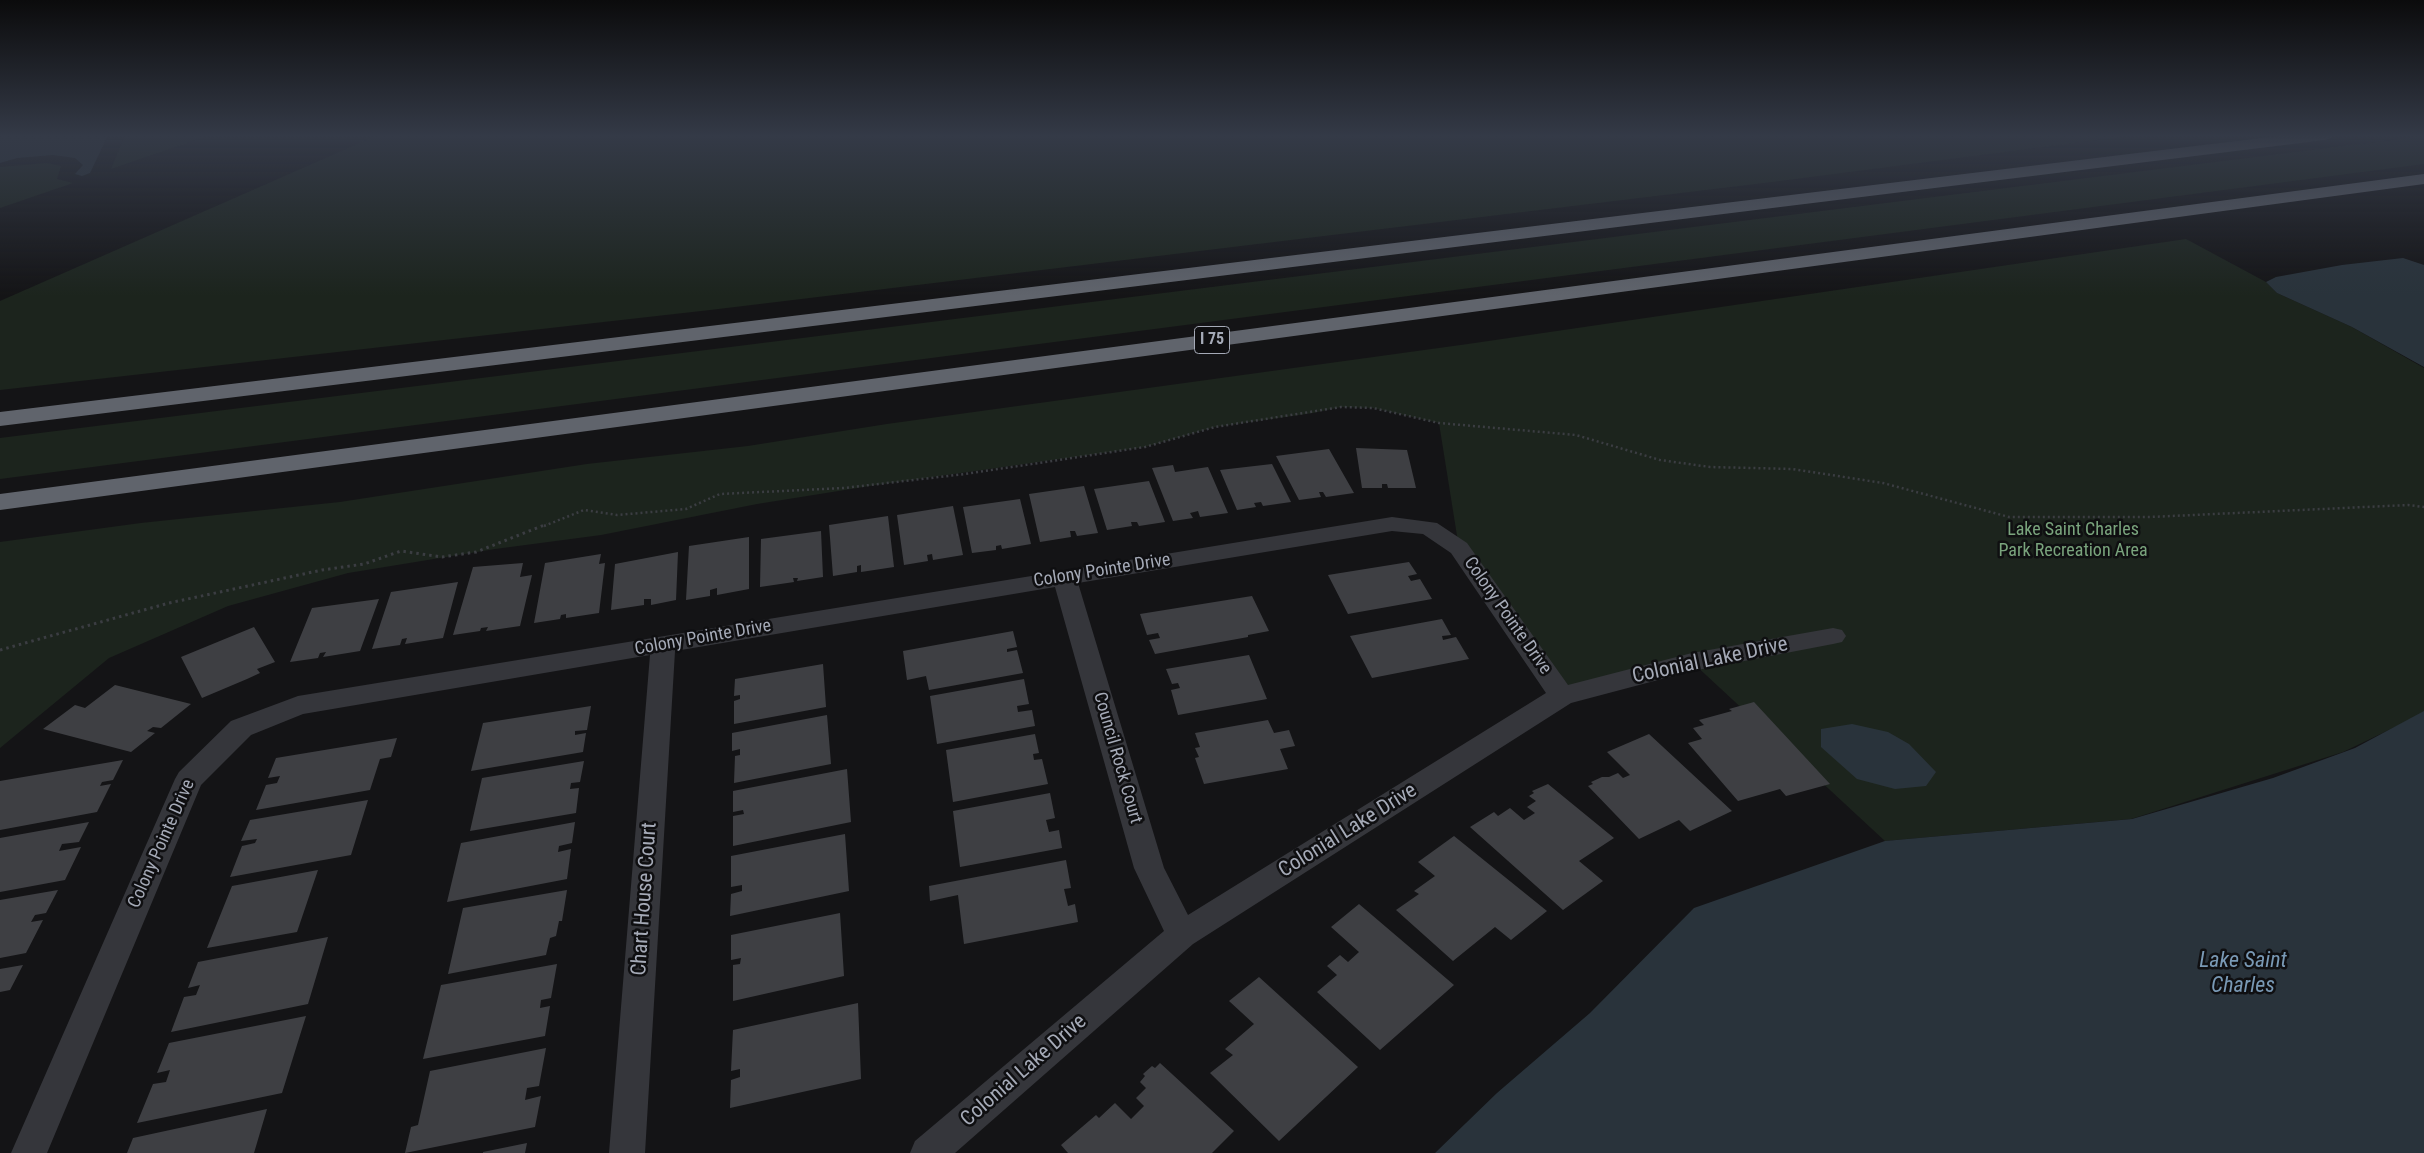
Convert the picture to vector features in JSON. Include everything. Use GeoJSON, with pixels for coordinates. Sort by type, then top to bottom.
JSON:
{"type":"FeatureCollection","features":[{"type":"Feature","properties":{"kind":"highway"},"geometry":{"type":"LineString","coordinates":[[0,419],[1885,189]]}},
{"type":"Feature","properties":{"kind":"highway","name":"I 75"},"geometry":{"type":"LineString","coordinates":[[0,502],[2350,189]]}},
{"type":"Feature","properties":{"kind":"street","name":"Colony Pointe Drive"},"geometry":{"type":"LineString","coordinates":[[29,1153],[189,778],[241,728],[298,705],[1392,524],[1429,528],[1459,548],[1562,696]]}},
{"type":"Feature","properties":{"kind":"street","name":"Council Rock Court"},"geometry":{"type":"LineString","coordinates":[[1064,577],[1149,868],[1182,935]]}},
{"type":"Feature","properties":{"kind":"street","name":"Colonial Lake Drive"},"geometry":{"type":"LineString","coordinates":[[928,1153],[1182,935],[1562,696],[1692,662],[1832,636]]}},
{"type":"Feature","properties":{"kind":"street","name":"Chart House Court"},"geometry":{"type":"LineString","coordinates":[[627,1153],[664,645]]}},
{"type":"Feature","properties":{"kind":"path"},"geometry":{"type":"LineString","coordinates":[[0,650],[169,603],[322,570],[364,564],[401,551],[442,557],[476,552],[584,510],[617,515],[686,509],[720,494],[769,490],[844,488],[965,474],[1145,447],[1215,427],[1313,413],[1341,407],[1373,408],[1439,423],[1576,435],[1660,460],[1710,467],[1792,469],[1883,483],[2009,516],[2150,517],[2408,505],[2424,507]]}},
{"type":"Feature","properties":{"kind":"green space"},"geometry":{"type":"Polygon","coordinates":[[[0,189],[56,189],[0,208],[0,189]]]}},
{"type":"Feature","properties":{"kind":"green space"},"geometry":{"type":"Polygon","coordinates":[[[255,189],[1716,189],[710,310],[0,390],[0,301],[255,189]]]}},
{"type":"Feature","properties":{"kind":"green space"},"geometry":{"type":"Polygon","coordinates":[[[2000,189],[2233,189],[0,479],[0,438],[2000,189]]]}},
{"type":"Feature","properties":{"kind":"green space","name":"Lake Saint Charles Park Recreation Area"},"geometry":{"type":"Polygon","coordinates":[[[2186,239],[2266,282],[2277,293],[2352,327],[2424,368],[2424,713],[2343,752],[2131,819],[1885,841],[1692,662],[1562,696],[1459,548],[1439,423],[1373,408],[1341,407],[1313,413],[1215,427],[1145,447],[876,485],[757,504],[601,535],[495,549],[348,573],[228,606],[109,658],[0,748],[0,542],[141,523],[340,502],[587,464],[748,446],[887,424],[1468,344],[2186,239]]]}},
{"type":"Feature","properties":{"kind":"water"},"geometry":{"type":"Polygon","coordinates":[[[2403,258],[2424,265],[2424,367],[2352,327],[2277,293],[2266,282],[2276,277],[2342,265],[2403,258]]]}},
{"type":"Feature","properties":{"kind":"water","name":"Lake Saint Charles"},"geometry":{"type":"Polygon","coordinates":[[[2424,711],[2424,1153],[1435,1153],[1497,1093],[1590,1013],[1694,908],[1885,841],[2132,819],[2273,778],[2355,748],[2424,711]]]}},
{"type":"Feature","properties":{"kind":"water"},"geometry":{"type":"Polygon","coordinates":[[[1852,724],[1888,732],[1909,744],[1936,772],[1926,786],[1895,789],[1857,779],[1821,747],[1821,729],[1852,724]]]}},
{"type":"Feature","properties":{"kind":"building"},"geometry":{"type":"Polygon","coordinates":[[[1356,448],[1407,450],[1416,488],[1388,488],[1387,484],[1382,484],[1382,488],[1362,488],[1356,448]]]}},
{"type":"Feature","properties":{"kind":"building"},"geometry":{"type":"Polygon","coordinates":[[[1329,449],[1354,493],[1326,497],[1323,492],[1319,492],[1321,497],[1299,500],[1276,456],[1329,449]]]}},
{"type":"Feature","properties":{"kind":"building"},"geometry":{"type":"Polygon","coordinates":[[[1272,464],[1291,502],[1263,506],[1261,502],[1254,503],[1256,507],[1237,510],[1220,470],[1272,464]]]}},
{"type":"Feature","properties":{"kind":"building"},"geometry":{"type":"Polygon","coordinates":[[[1173,465],[1175,472],[1208,467],[1228,513],[1200,517],[1198,511],[1190,513],[1193,518],[1173,521],[1152,468],[1173,465]]]}},
{"type":"Feature","properties":{"kind":"building"},"geometry":{"type":"Polygon","coordinates":[[[1149,481],[1165,522],[1139,526],[1137,522],[1131,522],[1132,526],[1107,530],[1094,489],[1149,481]]]}},
{"type":"Feature","properties":{"kind":"building"},"geometry":{"type":"Polygon","coordinates":[[[1084,486],[1098,533],[1077,536],[1075,531],[1070,531],[1071,537],[1040,542],[1029,494],[1084,486]]]}},
{"type":"Feature","properties":{"kind":"building"},"geometry":{"type":"Polygon","coordinates":[[[1020,499],[1031,544],[1002,549],[1001,545],[996,546],[996,550],[972,553],[963,507],[1020,499]]]}},
{"type":"Feature","properties":{"kind":"building"},"geometry":{"type":"Polygon","coordinates":[[[953,506],[963,555],[933,560],[932,554],[927,555],[928,561],[904,565],[897,515],[953,506]]]}},
{"type":"Feature","properties":{"kind":"building"},"geometry":{"type":"Polygon","coordinates":[[[888,516],[894,567],[861,572],[861,565],[857,566],[857,572],[833,576],[829,525],[888,516]]]}},
{"type":"Feature","properties":{"kind":"building"},"geometry":{"type":"Polygon","coordinates":[[[821,531],[823,577],[797,581],[798,578],[793,578],[794,582],[760,587],[761,539],[821,531]]]}},
{"type":"Feature","properties":{"kind":"building"},"geometry":{"type":"Polygon","coordinates":[[[749,537],[749,589],[717,595],[717,588],[710,590],[710,596],[686,600],[689,546],[749,537]]]}},
{"type":"Feature","properties":{"kind":"building"},"geometry":{"type":"Polygon","coordinates":[[[678,552],[676,600],[651,605],[651,599],[644,599],[644,605],[611,610],[615,564],[678,552]]]}},
{"type":"Feature","properties":{"kind":"building"},"geometry":{"type":"Polygon","coordinates":[[[601,554],[599,564],[605,563],[599,613],[566,618],[566,614],[561,615],[560,619],[534,623],[545,563],[601,554]]]}},
{"type":"Feature","properties":{"kind":"building"},"geometry":{"type":"Polygon","coordinates":[[[1409,562],[1417,574],[1408,576],[1411,581],[1420,579],[1432,599],[1348,614],[1328,575],[1409,562]]]}},
{"type":"Feature","properties":{"kind":"building"},"geometry":{"type":"Polygon","coordinates":[[[523,563],[520,577],[532,575],[520,626],[486,631],[488,627],[481,628],[480,631],[453,635],[473,567],[523,563]]]}},
{"type":"Feature","properties":{"kind":"building"},"geometry":{"type":"Polygon","coordinates":[[[458,582],[443,638],[405,644],[407,638],[402,639],[400,645],[372,649],[391,592],[458,582]]]}},
{"type":"Feature","properties":{"kind":"building"},"geometry":{"type":"Polygon","coordinates":[[[1252,596],[1269,631],[1248,635],[1248,637],[1155,654],[1149,640],[1160,638],[1158,633],[1147,635],[1140,614],[1252,596]]]}},
{"type":"Feature","properties":{"kind":"building"},"geometry":{"type":"Polygon","coordinates":[[[379,599],[360,651],[323,657],[326,652],[320,653],[318,658],[290,662],[312,608],[379,599]]]}},
{"type":"Feature","properties":{"kind":"building"},"geometry":{"type":"Polygon","coordinates":[[[1442,619],[1451,635],[1442,636],[1443,640],[1456,637],[1469,659],[1372,678],[1350,636],[1442,619]]]}},
{"type":"Feature","properties":{"kind":"building"},"geometry":{"type":"Polygon","coordinates":[[[254,627],[275,662],[257,669],[260,673],[202,698],[181,657],[254,627]]]}},
{"type":"Feature","properties":{"kind":"building"},"geometry":{"type":"Polygon","coordinates":[[[1013,631],[1017,647],[1007,649],[1007,652],[1017,650],[1023,673],[929,690],[926,676],[907,680],[903,651],[1013,631]]]}},
{"type":"Feature","properties":{"kind":"building"},"geometry":{"type":"Polygon","coordinates":[[[1249,655],[1267,699],[1178,715],[1171,690],[1180,688],[1178,683],[1172,684],[1166,669],[1249,655]]]}},
{"type":"Feature","properties":{"kind":"building"},"geometry":{"type":"Polygon","coordinates":[[[823,664],[826,707],[734,724],[734,701],[740,699],[740,695],[734,696],[735,679],[823,664]]]}},
{"type":"Feature","properties":{"kind":"building"},"geometry":{"type":"Polygon","coordinates":[[[1024,679],[1029,704],[1017,706],[1018,712],[1032,710],[1035,726],[937,744],[930,696],[1024,679]]]}},
{"type":"Feature","properties":{"kind":"building"},"geometry":{"type":"Polygon","coordinates":[[[115,685],[191,704],[161,728],[153,727],[147,731],[155,733],[131,752],[43,729],[75,705],[85,708],[115,685]]]}},
{"type":"Feature","properties":{"kind":"building"},"geometry":{"type":"Polygon","coordinates":[[[1754,702],[1830,784],[1786,796],[1780,789],[1738,801],[1688,743],[1702,739],[1693,728],[1704,725],[1699,720],[1732,711],[1729,709],[1754,702]]]}},
{"type":"Feature","properties":{"kind":"building"},"geometry":{"type":"Polygon","coordinates":[[[591,706],[587,730],[575,731],[575,735],[586,733],[583,752],[471,771],[483,723],[591,706]]]}},
{"type":"Feature","properties":{"kind":"building"},"geometry":{"type":"Polygon","coordinates":[[[827,715],[831,764],[734,783],[735,756],[740,755],[740,749],[732,751],[732,733],[827,715]]]}},
{"type":"Feature","properties":{"kind":"building"},"geometry":{"type":"Polygon","coordinates":[[[1268,720],[1274,733],[1289,730],[1295,746],[1280,749],[1288,769],[1204,784],[1195,758],[1199,757],[1195,748],[1200,747],[1195,733],[1268,720]]]}},
{"type":"Feature","properties":{"kind":"building"},"geometry":{"type":"Polygon","coordinates":[[[1035,734],[1039,753],[1033,754],[1034,760],[1042,759],[1048,784],[953,802],[946,750],[1035,734]]]}},
{"type":"Feature","properties":{"kind":"building"},"geometry":{"type":"Polygon","coordinates":[[[1649,734],[1732,811],[1690,831],[1679,820],[1639,839],[1588,786],[1593,784],[1591,782],[1602,777],[1609,777],[1618,773],[1623,778],[1630,775],[1607,752],[1649,734]]]}},
{"type":"Feature","properties":{"kind":"building"},"geometry":{"type":"Polygon","coordinates":[[[397,738],[391,757],[380,759],[370,790],[256,810],[266,785],[277,783],[280,776],[268,778],[276,758],[397,738]]]}},
{"type":"Feature","properties":{"kind":"building"},"geometry":{"type":"Polygon","coordinates":[[[123,760],[113,780],[102,782],[100,786],[111,784],[97,812],[0,830],[0,781],[123,760]]]}},
{"type":"Feature","properties":{"kind":"building"},"geometry":{"type":"Polygon","coordinates":[[[584,761],[580,782],[571,783],[570,789],[579,788],[576,813],[470,831],[482,778],[584,761]]]}},
{"type":"Feature","properties":{"kind":"building"},"geometry":{"type":"Polygon","coordinates":[[[847,769],[851,822],[733,846],[733,816],[744,814],[743,810],[733,812],[733,791],[847,769]]]}},
{"type":"Feature","properties":{"kind":"building"},"geometry":{"type":"Polygon","coordinates":[[[1548,784],[1614,838],[1579,861],[1603,881],[1563,910],[1470,827],[1494,812],[1498,816],[1510,808],[1524,820],[1535,813],[1527,807],[1536,801],[1529,796],[1534,793],[1532,791],[1548,784]]]}},
{"type":"Feature","properties":{"kind":"building"},"geometry":{"type":"Polygon","coordinates":[[[1050,793],[1055,818],[1046,820],[1049,832],[1059,830],[1062,848],[960,867],[953,811],[1050,793]]]}},
{"type":"Feature","properties":{"kind":"building"},"geometry":{"type":"Polygon","coordinates":[[[368,800],[351,855],[230,877],[242,846],[255,843],[257,839],[241,841],[250,820],[368,800]]]}},
{"type":"Feature","properties":{"kind":"building"},"geometry":{"type":"Polygon","coordinates":[[[89,822],[79,842],[62,844],[59,851],[81,847],[65,880],[0,892],[0,838],[89,822]]]}},
{"type":"Feature","properties":{"kind":"building"},"geometry":{"type":"Polygon","coordinates":[[[575,822],[572,843],[559,846],[558,852],[571,849],[567,879],[447,902],[461,843],[575,822]]]}},
{"type":"Feature","properties":{"kind":"building"},"geometry":{"type":"Polygon","coordinates":[[[845,834],[849,891],[730,916],[731,894],[742,891],[742,885],[731,887],[731,856],[845,834]]]}},
{"type":"Feature","properties":{"kind":"building"},"geometry":{"type":"Polygon","coordinates":[[[1454,836],[1547,911],[1511,940],[1495,927],[1453,961],[1396,910],[1419,894],[1414,891],[1435,876],[1418,862],[1454,836]]]}},
{"type":"Feature","properties":{"kind":"building"},"geometry":{"type":"Polygon","coordinates":[[[1066,860],[1071,888],[1064,889],[1068,906],[1075,904],[1078,922],[964,944],[958,895],[930,901],[929,886],[1066,860]]]}},
{"type":"Feature","properties":{"kind":"building"},"geometry":{"type":"Polygon","coordinates":[[[318,870],[297,932],[207,948],[232,886],[318,870]]]}},
{"type":"Feature","properties":{"kind":"building"},"geometry":{"type":"Polygon","coordinates":[[[58,890],[46,913],[35,915],[31,922],[43,920],[26,953],[0,958],[0,900],[58,890]]]}},
{"type":"Feature","properties":{"kind":"building"},"geometry":{"type":"Polygon","coordinates":[[[567,890],[562,921],[559,921],[556,936],[550,938],[546,955],[448,974],[463,908],[567,890]]]}},
{"type":"Feature","properties":{"kind":"building"},"geometry":{"type":"Polygon","coordinates":[[[1359,904],[1454,985],[1380,1050],[1317,992],[1337,975],[1327,966],[1340,955],[1348,962],[1359,952],[1331,927],[1359,904]]]}},
{"type":"Feature","properties":{"kind":"building"},"geometry":{"type":"Polygon","coordinates":[[[840,913],[844,976],[733,1001],[733,965],[740,964],[741,958],[731,960],[731,935],[840,913]]]}},
{"type":"Feature","properties":{"kind":"building"},"geometry":{"type":"Polygon","coordinates":[[[328,937],[308,1004],[171,1032],[184,997],[196,995],[200,985],[188,988],[198,962],[328,937]]]}},
{"type":"Feature","properties":{"kind":"building"},"geometry":{"type":"Polygon","coordinates":[[[557,964],[551,998],[541,1000],[540,1008],[550,1006],[545,1036],[423,1059],[441,985],[557,964]]]}},
{"type":"Feature","properties":{"kind":"building"},"geometry":{"type":"Polygon","coordinates":[[[23,965],[10,990],[0,992],[0,969],[23,965]]]}},
{"type":"Feature","properties":{"kind":"building"},"geometry":{"type":"Polygon","coordinates":[[[1259,977],[1358,1067],[1279,1141],[1210,1073],[1233,1055],[1225,1049],[1254,1024],[1229,1001],[1259,977]]]}},
{"type":"Feature","properties":{"kind":"building"},"geometry":{"type":"Polygon","coordinates":[[[858,1003],[861,1079],[730,1108],[731,1080],[740,1077],[740,1069],[731,1071],[733,1030],[858,1003]]]}},
{"type":"Feature","properties":{"kind":"building"},"geometry":{"type":"Polygon","coordinates":[[[306,1016],[282,1093],[137,1123],[153,1084],[166,1082],[170,1070],[157,1073],[169,1043],[306,1016]]]}},
{"type":"Feature","properties":{"kind":"building"},"geometry":{"type":"Polygon","coordinates":[[[546,1048],[539,1086],[527,1088],[525,1100],[541,1096],[535,1127],[405,1153],[411,1127],[418,1125],[430,1071],[546,1048]]]}},
{"type":"Feature","properties":{"kind":"building"},"geometry":{"type":"Polygon","coordinates":[[[1160,1063],[1234,1131],[1212,1153],[1068,1153],[1061,1145],[1096,1115],[1099,1118],[1115,1103],[1131,1119],[1144,1106],[1136,1098],[1146,1088],[1140,1082],[1145,1076],[1143,1074],[1152,1066],[1155,1068],[1160,1063]]]}},
{"type":"Feature","properties":{"kind":"building"},"geometry":{"type":"Polygon","coordinates":[[[267,1109],[254,1153],[127,1153],[133,1138],[267,1109]]]}},
{"type":"Feature","properties":{"kind":"building"},"geometry":{"type":"Polygon","coordinates":[[[527,1143],[525,1153],[483,1153],[483,1152],[527,1143]]]}}]}
